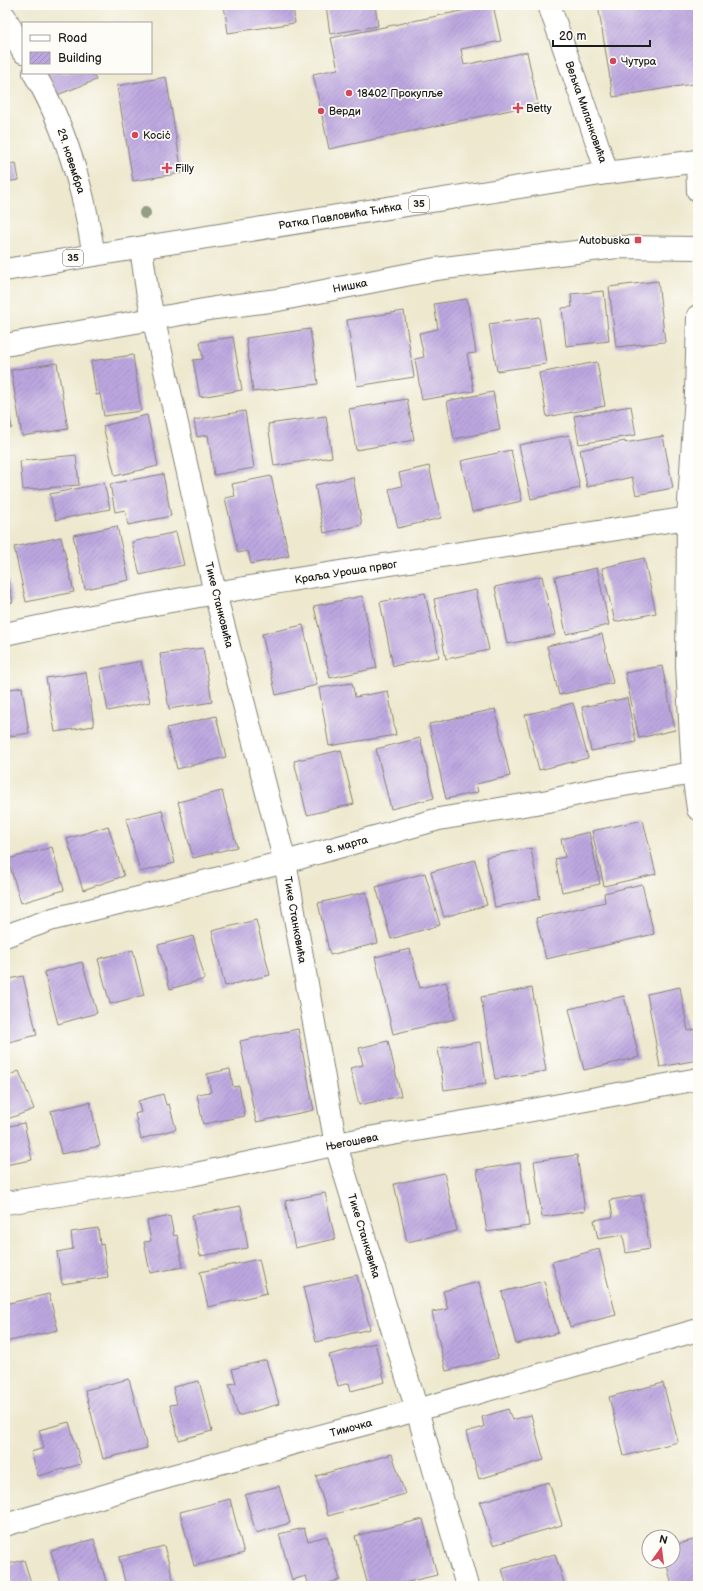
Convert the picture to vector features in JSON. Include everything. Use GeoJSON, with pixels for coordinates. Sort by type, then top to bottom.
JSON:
{"type":"FeatureCollection","features":[{"type":"Feature","properties":{"kind":"street","name":"Вељка Миланковића"},"geometry":{"type":"LineString","coordinates":[[549,5],[588,116],[606,173]]}},
{"type":"Feature","properties":{"kind":"street"},"geometry":{"type":"LineString","coordinates":[[5,17],[22,50]]}},
{"type":"Feature","properties":{"kind":"street","name":"29. новембра"},"geometry":{"type":"LineString","coordinates":[[35,74],[48,99],[64,136],[82,194],[94,255]]}},
{"type":"Feature","properties":{"kind":"street","name":"Ратка Павловића Ћићка"},"geometry":{"type":"LineString","coordinates":[[5,270],[606,173],[697,161]]}},
{"type":"Feature","properties":{"kind":"street"},"geometry":{"type":"LineString","coordinates":[[697,161],[698,191]]}},
{"type":"Feature","properties":{"kind":"street","name":"Нишка"},"geometry":{"type":"LineString","coordinates":[[5,345],[215,308],[278,300],[436,269],[617,246],[698,248]]}},
{"type":"Feature","properties":{"kind":"street","name":"Тике Станковића"},"geometry":{"type":"LineString","coordinates":[[141,248],[147,290],[216,593],[285,862],[336,1145],[417,1410],[467,1586]]}},
{"type":"Feature","properties":{"kind":"street"},"geometry":{"type":"LineString","coordinates":[[698,316],[696,394],[688,518],[687,665],[693,773],[698,809]]}},
{"type":"Feature","properties":{"kind":"street","name":"Краља Уроша првог"},"geometry":{"type":"LineString","coordinates":[[5,634],[102,613],[216,593],[688,518]]}},
{"type":"Feature","properties":{"kind":"street","name":"8. марта"},"geometry":{"type":"LineString","coordinates":[[5,936],[53,919],[285,862],[439,819],[548,801],[595,790],[693,773]]}},
{"type":"Feature","properties":{"kind":"street","name":"Његошева"},"geometry":{"type":"LineString","coordinates":[[5,1203],[191,1175],[310,1149],[506,1116],[698,1079]]}},
{"type":"Feature","properties":{"kind":"street","name":"Тимочка"},"geometry":{"type":"LineString","coordinates":[[5,1525],[168,1477],[417,1410],[698,1330]]}},
{"type":"Feature","properties":{"kind":"building"},"geometry":{"type":"Polygon","coordinates":[[[224,5],[293,5],[295,23],[228,33],[224,5]]]}},
{"type":"Feature","properties":{"kind":"building"},"geometry":{"type":"Polygon","coordinates":[[[326,5],[375,5],[378,26],[330,34],[326,5]]]}},
{"type":"Feature","properties":{"kind":"building"},"geometry":{"type":"Polygon","coordinates":[[[493,5],[501,41],[461,49],[464,65],[527,52],[538,104],[329,149],[313,74],[338,69],[331,38],[493,5]]]}},
{"type":"Feature","properties":{"kind":"building"},"geometry":{"type":"Polygon","coordinates":[[[598,5],[698,5],[698,83],[613,97],[598,5]]]}},
{"type":"Feature","properties":{"kind":"building"},"geometry":{"type":"Polygon","coordinates":[[[48,74],[93,74],[96,80],[57,95],[48,74]]]}},
{"type":"Feature","properties":{"kind":"building"},"geometry":{"type":"Polygon","coordinates":[[[166,77],[182,173],[133,181],[117,86],[166,77]]]}},
{"type":"Feature","properties":{"kind":"building"},"geometry":{"type":"Polygon","coordinates":[[[16,163],[19,180],[5,182],[5,165],[16,163]]]}},
{"type":"Feature","properties":{"kind":"building"},"geometry":{"type":"Polygon","coordinates":[[[658,281],[665,342],[616,347],[609,287],[658,281]]]}},
{"type":"Feature","properties":{"kind":"building"},"geometry":{"type":"Polygon","coordinates":[[[604,291],[609,341],[566,346],[562,308],[572,307],[571,294],[604,291]]]}},
{"type":"Feature","properties":{"kind":"building"},"geometry":{"type":"Polygon","coordinates":[[[467,299],[476,353],[467,354],[474,391],[422,400],[415,359],[424,357],[419,333],[438,329],[434,304],[467,299]]]}},
{"type":"Feature","properties":{"kind":"building"},"geometry":{"type":"Polygon","coordinates":[[[404,311],[414,377],[357,386],[347,320],[404,311]]]}},
{"type":"Feature","properties":{"kind":"building"},"geometry":{"type":"Polygon","coordinates":[[[539,317],[546,364],[497,371],[489,324],[539,317]]]}},
{"type":"Feature","properties":{"kind":"building"},"geometry":{"type":"Polygon","coordinates":[[[310,329],[318,384],[253,392],[246,338],[310,329]]]}},
{"type":"Feature","properties":{"kind":"building"},"geometry":{"type":"Polygon","coordinates":[[[233,337],[242,390],[200,397],[193,360],[203,359],[200,342],[233,337]]]}},
{"type":"Feature","properties":{"kind":"building"},"geometry":{"type":"Polygon","coordinates":[[[133,355],[141,411],[104,416],[100,394],[96,395],[91,361],[133,355]]]}},
{"type":"Feature","properties":{"kind":"building"},"geometry":{"type":"Polygon","coordinates":[[[597,362],[605,406],[547,417],[539,373],[597,362]]]}},
{"type":"Feature","properties":{"kind":"building"},"geometry":{"type":"Polygon","coordinates":[[[57,363],[68,429],[22,436],[11,370],[57,363]]]}},
{"type":"Feature","properties":{"kind":"building"},"geometry":{"type":"Polygon","coordinates":[[[5,392],[12,428],[5,429],[5,392]]]}},
{"type":"Feature","properties":{"kind":"building"},"geometry":{"type":"Polygon","coordinates":[[[493,392],[500,430],[454,439],[447,401],[493,392]]]}},
{"type":"Feature","properties":{"kind":"building"},"geometry":{"type":"Polygon","coordinates":[[[407,399],[414,440],[356,450],[349,409],[407,399]]]}},
{"type":"Feature","properties":{"kind":"building"},"geometry":{"type":"Polygon","coordinates":[[[631,406],[636,435],[579,444],[574,416],[631,406]]]}},
{"type":"Feature","properties":{"kind":"building"},"geometry":{"type":"Polygon","coordinates":[[[245,411],[254,468],[214,475],[208,435],[197,437],[194,420],[245,411]]]}},
{"type":"Feature","properties":{"kind":"building"},"geometry":{"type":"Polygon","coordinates":[[[147,415],[158,466],[115,476],[103,426],[147,415]]]}},
{"type":"Feature","properties":{"kind":"building"},"geometry":{"type":"Polygon","coordinates":[[[326,416],[332,457],[274,466],[268,424],[326,416]]]}},
{"type":"Feature","properties":{"kind":"building"},"geometry":{"type":"Polygon","coordinates":[[[569,435],[580,488],[531,499],[519,445],[569,435]]]}},
{"type":"Feature","properties":{"kind":"building"},"geometry":{"type":"Polygon","coordinates":[[[663,436],[673,488],[636,495],[632,477],[587,487],[580,450],[625,441],[625,443],[663,436]]]}},
{"type":"Feature","properties":{"kind":"building"},"geometry":{"type":"Polygon","coordinates":[[[511,450],[522,501],[472,512],[461,461],[511,450]]]}},
{"type":"Feature","properties":{"kind":"building"},"geometry":{"type":"Polygon","coordinates":[[[76,455],[79,485],[23,490],[20,461],[76,455]]]}},
{"type":"Feature","properties":{"kind":"building"},"geometry":{"type":"Polygon","coordinates":[[[429,466],[441,518],[398,528],[389,489],[402,486],[399,473],[429,466]]]}},
{"type":"Feature","properties":{"kind":"building"},"geometry":{"type":"Polygon","coordinates":[[[163,474],[171,516],[128,525],[125,510],[115,512],[110,484],[163,474]]]}},
{"type":"Feature","properties":{"kind":"building"},"geometry":{"type":"Polygon","coordinates":[[[271,476],[289,556],[251,564],[248,551],[238,553],[225,498],[235,496],[232,484],[271,476]]]}},
{"type":"Feature","properties":{"kind":"building"},"geometry":{"type":"Polygon","coordinates":[[[353,477],[362,525],[324,533],[315,485],[353,477]]]}},
{"type":"Feature","properties":{"kind":"building"},"geometry":{"type":"Polygon","coordinates":[[[104,483],[110,509],[56,520],[50,494],[104,483]]]}},
{"type":"Feature","properties":{"kind":"building"},"geometry":{"type":"Polygon","coordinates":[[[117,526],[129,580],[85,589],[73,535],[117,526]]]}},
{"type":"Feature","properties":{"kind":"building"},"geometry":{"type":"Polygon","coordinates":[[[176,532],[184,565],[140,575],[132,542],[176,532]]]}},
{"type":"Feature","properties":{"kind":"building"},"geometry":{"type":"Polygon","coordinates":[[[61,537],[74,592],[26,602],[14,547],[61,537]]]}},
{"type":"Feature","properties":{"kind":"building"},"geometry":{"type":"Polygon","coordinates":[[[644,558],[656,613],[615,622],[602,568],[644,558]]]}},
{"type":"Feature","properties":{"kind":"building"},"geometry":{"type":"Polygon","coordinates":[[[5,568],[13,602],[5,604],[5,568]]]}},
{"type":"Feature","properties":{"kind":"building"},"geometry":{"type":"Polygon","coordinates":[[[597,568],[609,625],[566,634],[555,577],[597,568]]]}},
{"type":"Feature","properties":{"kind":"building"},"geometry":{"type":"Polygon","coordinates":[[[542,576],[555,635],[507,644],[495,587],[542,576]]]}},
{"type":"Feature","properties":{"kind":"building"},"geometry":{"type":"Polygon","coordinates":[[[476,590],[489,650],[446,659],[434,599],[476,590]]]}},
{"type":"Feature","properties":{"kind":"building"},"geometry":{"type":"Polygon","coordinates":[[[425,593],[439,657],[393,666],[380,602],[425,593]]]}},
{"type":"Feature","properties":{"kind":"building"},"geometry":{"type":"Polygon","coordinates":[[[362,596],[377,668],[330,678],[314,606],[362,596]]]}},
{"type":"Feature","properties":{"kind":"building"},"geometry":{"type":"Polygon","coordinates":[[[303,625],[317,685],[276,695],[262,634],[303,625]]]}},
{"type":"Feature","properties":{"kind":"building"},"geometry":{"type":"Polygon","coordinates":[[[602,634],[613,683],[559,695],[547,646],[602,634]]]}},
{"type":"Feature","properties":{"kind":"building"},"geometry":{"type":"Polygon","coordinates":[[[203,648],[212,702],[169,709],[160,654],[203,648]]]}},
{"type":"Feature","properties":{"kind":"building"},"geometry":{"type":"Polygon","coordinates":[[[141,661],[150,702],[108,711],[100,669],[141,661]]]}},
{"type":"Feature","properties":{"kind":"building"},"geometry":{"type":"Polygon","coordinates":[[[662,666],[675,730],[639,738],[625,673],[662,666]]]}},
{"type":"Feature","properties":{"kind":"building"},"geometry":{"type":"Polygon","coordinates":[[[86,672],[94,726],[55,732],[46,678],[86,672]]]}},
{"type":"Feature","properties":{"kind":"building"},"geometry":{"type":"Polygon","coordinates":[[[352,683],[355,697],[388,691],[396,735],[329,746],[319,688],[352,683]]]}},
{"type":"Feature","properties":{"kind":"building"},"geometry":{"type":"Polygon","coordinates":[[[22,687],[29,733],[5,737],[5,690],[22,687]]]}},
{"type":"Feature","properties":{"kind":"building"},"geometry":{"type":"Polygon","coordinates":[[[627,698],[636,742],[591,751],[582,707],[627,698]]]}},
{"type":"Feature","properties":{"kind":"building"},"geometry":{"type":"Polygon","coordinates":[[[573,703],[588,758],[539,770],[525,715],[573,703]]]}},
{"type":"Feature","properties":{"kind":"building"},"geometry":{"type":"Polygon","coordinates":[[[495,709],[510,776],[476,784],[478,792],[446,799],[429,724],[495,709]]]}},
{"type":"Feature","properties":{"kind":"building"},"geometry":{"type":"Polygon","coordinates":[[[216,716],[226,757],[177,769],[167,728],[216,716]]]}},
{"type":"Feature","properties":{"kind":"building"},"geometry":{"type":"Polygon","coordinates":[[[420,738],[434,798],[391,809],[376,749],[420,738]]]}},
{"type":"Feature","properties":{"kind":"building"},"geometry":{"type":"Polygon","coordinates":[[[341,750],[354,804],[307,815],[294,761],[341,750]]]}},
{"type":"Feature","properties":{"kind":"building"},"geometry":{"type":"Polygon","coordinates":[[[222,791],[237,847],[193,858],[178,802],[222,791]]]}},
{"type":"Feature","properties":{"kind":"building"},"geometry":{"type":"Polygon","coordinates":[[[162,810],[175,863],[140,872],[126,819],[162,810]]]}},
{"type":"Feature","properties":{"kind":"building"},"geometry":{"type":"Polygon","coordinates":[[[643,820],[656,874],[604,886],[592,831],[643,820]]]}},
{"type":"Feature","properties":{"kind":"building"},"geometry":{"type":"Polygon","coordinates":[[[108,826],[124,876],[83,890],[67,839],[108,826]]]}},
{"type":"Feature","properties":{"kind":"building"},"geometry":{"type":"Polygon","coordinates":[[[589,832],[600,884],[562,892],[555,859],[565,857],[561,839],[589,832]]]}},
{"type":"Feature","properties":{"kind":"building"},"geometry":{"type":"Polygon","coordinates":[[[52,847],[64,890],[21,903],[8,859],[52,847]]]}},
{"type":"Feature","properties":{"kind":"building"},"geometry":{"type":"Polygon","coordinates":[[[531,848],[540,899],[495,907],[486,857],[531,848]]]}},
{"type":"Feature","properties":{"kind":"building"},"geometry":{"type":"Polygon","coordinates":[[[475,860],[487,905],[444,917],[431,872],[475,860]]]}},
{"type":"Feature","properties":{"kind":"building"},"geometry":{"type":"Polygon","coordinates":[[[425,873],[440,925],[391,939],[376,887],[425,873]]]}},
{"type":"Feature","properties":{"kind":"building"},"geometry":{"type":"Polygon","coordinates":[[[642,884],[654,934],[546,959],[536,918],[605,902],[604,893],[642,884]]]}},
{"type":"Feature","properties":{"kind":"building"},"geometry":{"type":"Polygon","coordinates":[[[366,892],[378,943],[330,955],[318,903],[366,892]]]}},
{"type":"Feature","properties":{"kind":"building"},"geometry":{"type":"Polygon","coordinates":[[[256,920],[270,975],[225,986],[212,931],[256,920]]]}},
{"type":"Feature","properties":{"kind":"building"},"geometry":{"type":"Polygon","coordinates":[[[193,936],[205,979],[170,989],[158,945],[193,936]]]}},
{"type":"Feature","properties":{"kind":"building"},"geometry":{"type":"Polygon","coordinates":[[[410,949],[420,988],[446,982],[455,1019],[393,1034],[375,957],[410,949]]]}},
{"type":"Feature","properties":{"kind":"building"},"geometry":{"type":"Polygon","coordinates":[[[133,950],[144,995],[110,1004],[98,959],[133,950]]]}},
{"type":"Feature","properties":{"kind":"building"},"geometry":{"type":"Polygon","coordinates":[[[82,962],[97,1013],[58,1024],[44,972],[82,962]]]}},
{"type":"Feature","properties":{"kind":"building"},"geometry":{"type":"Polygon","coordinates":[[[23,976],[37,1035],[5,1043],[5,980],[23,976]]]}},
{"type":"Feature","properties":{"kind":"building"},"geometry":{"type":"Polygon","coordinates":[[[680,987],[688,1031],[698,1029],[698,1060],[660,1067],[647,994],[680,987]]]}},
{"type":"Feature","properties":{"kind":"building"},"geometry":{"type":"Polygon","coordinates":[[[532,988],[546,1071],[495,1079],[481,997],[532,988]]]}},
{"type":"Feature","properties":{"kind":"building"},"geometry":{"type":"Polygon","coordinates":[[[624,996],[639,1057],[584,1070],[569,1009],[624,996]]]}},
{"type":"Feature","properties":{"kind":"building"},"geometry":{"type":"Polygon","coordinates":[[[298,1029],[314,1110],[256,1122],[240,1041],[298,1029]]]}},
{"type":"Feature","properties":{"kind":"building"},"geometry":{"type":"Polygon","coordinates":[[[388,1041],[401,1096],[359,1105],[350,1068],[363,1065],[359,1048],[388,1041]]]}},
{"type":"Feature","properties":{"kind":"building"},"geometry":{"type":"Polygon","coordinates":[[[480,1042],[486,1084],[444,1090],[438,1048],[480,1042]]]}},
{"type":"Feature","properties":{"kind":"building"},"geometry":{"type":"Polygon","coordinates":[[[230,1069],[233,1087],[239,1086],[245,1116],[203,1124],[197,1094],[211,1092],[207,1074],[230,1069]]]}},
{"type":"Feature","properties":{"kind":"building"},"geometry":{"type":"Polygon","coordinates":[[[19,1071],[34,1109],[5,1120],[5,1077],[19,1071]]]}},
{"type":"Feature","properties":{"kind":"building"},"geometry":{"type":"Polygon","coordinates":[[[163,1094],[166,1105],[169,1104],[176,1129],[141,1139],[135,1114],[141,1112],[138,1101],[163,1094]]]}},
{"type":"Feature","properties":{"kind":"building"},"geometry":{"type":"Polygon","coordinates":[[[90,1102],[100,1146],[61,1154],[51,1111],[90,1102]]]}},
{"type":"Feature","properties":{"kind":"building"},"geometry":{"type":"Polygon","coordinates":[[[24,1123],[32,1160],[5,1165],[5,1127],[24,1123]]]}},
{"type":"Feature","properties":{"kind":"building"},"geometry":{"type":"Polygon","coordinates":[[[577,1155],[585,1211],[542,1217],[534,1161],[577,1155]]]}},
{"type":"Feature","properties":{"kind":"building"},"geometry":{"type":"Polygon","coordinates":[[[520,1163],[529,1226],[487,1232],[477,1170],[520,1163]]]}},
{"type":"Feature","properties":{"kind":"building"},"geometry":{"type":"Polygon","coordinates":[[[444,1173],[457,1231],[407,1242],[394,1184],[444,1173]]]}},
{"type":"Feature","properties":{"kind":"building"},"geometry":{"type":"Polygon","coordinates":[[[325,1193],[335,1239],[295,1248],[285,1201],[325,1193]]]}},
{"type":"Feature","properties":{"kind":"building"},"geometry":{"type":"Polygon","coordinates":[[[641,1195],[650,1249],[626,1253],[623,1235],[598,1239],[594,1220],[613,1217],[610,1200],[641,1195]]]}},
{"type":"Feature","properties":{"kind":"building"},"geometry":{"type":"Polygon","coordinates":[[[241,1206],[248,1248],[200,1256],[192,1215],[241,1206]]]}},
{"type":"Feature","properties":{"kind":"building"},"geometry":{"type":"Polygon","coordinates":[[[170,1216],[174,1236],[177,1235],[183,1267],[150,1273],[144,1242],[151,1241],[147,1221],[170,1216]]]}},
{"type":"Feature","properties":{"kind":"building"},"geometry":{"type":"Polygon","coordinates":[[[98,1228],[100,1245],[103,1244],[108,1277],[62,1284],[57,1252],[73,1249],[71,1232],[98,1228]]]}},
{"type":"Feature","properties":{"kind":"building"},"geometry":{"type":"Polygon","coordinates":[[[599,1249],[616,1315],[570,1327],[552,1262],[599,1249]]]}},
{"type":"Feature","properties":{"kind":"building"},"geometry":{"type":"Polygon","coordinates":[[[259,1259],[267,1293],[208,1307],[200,1272],[259,1259]]]}},
{"type":"Feature","properties":{"kind":"building"},"geometry":{"type":"Polygon","coordinates":[[[357,1275],[370,1329],[316,1342],[303,1287],[357,1275]]]}},
{"type":"Feature","properties":{"kind":"building"},"geometry":{"type":"Polygon","coordinates":[[[544,1281],[558,1333],[516,1344],[502,1292],[544,1281]]]}},
{"type":"Feature","properties":{"kind":"building"},"geometry":{"type":"Polygon","coordinates":[[[479,1282],[498,1358],[446,1371],[432,1312],[448,1309],[443,1291],[479,1282]]]}},
{"type":"Feature","properties":{"kind":"building"},"geometry":{"type":"Polygon","coordinates":[[[49,1294],[58,1330],[5,1342],[5,1304],[49,1294]]]}},
{"type":"Feature","properties":{"kind":"building"},"geometry":{"type":"Polygon","coordinates":[[[375,1343],[385,1382],[351,1391],[349,1383],[338,1386],[329,1355],[375,1343]]]}},
{"type":"Feature","properties":{"kind":"building"},"geometry":{"type":"Polygon","coordinates":[[[266,1360],[279,1404],[238,1416],[229,1384],[236,1383],[232,1369],[266,1360]]]}},
{"type":"Feature","properties":{"kind":"building"},"geometry":{"type":"Polygon","coordinates":[[[129,1379],[147,1448],[103,1459],[85,1390],[129,1379]]]}},
{"type":"Feature","properties":{"kind":"building"},"geometry":{"type":"Polygon","coordinates":[[[199,1381],[212,1431],[179,1440],[170,1405],[177,1404],[173,1387],[199,1381]]]}},
{"type":"Feature","properties":{"kind":"building"},"geometry":{"type":"Polygon","coordinates":[[[663,1383],[678,1442],[624,1456],[609,1397],[663,1383]]]}},
{"type":"Feature","properties":{"kind":"building"},"geometry":{"type":"Polygon","coordinates":[[[508,1409],[512,1420],[531,1415],[544,1460],[479,1479],[466,1432],[484,1427],[482,1417],[508,1409]]]}},
{"type":"Feature","properties":{"kind":"building"},"geometry":{"type":"Polygon","coordinates":[[[69,1422],[81,1464],[38,1476],[31,1452],[44,1448],[39,1430],[69,1422]]]}},
{"type":"Feature","properties":{"kind":"building"},"geometry":{"type":"Polygon","coordinates":[[[392,1454],[405,1494],[328,1516],[316,1476],[392,1454]]]}},
{"type":"Feature","properties":{"kind":"building"},"geometry":{"type":"Polygon","coordinates":[[[549,1482],[562,1525],[493,1545],[480,1502],[549,1482]]]}},
{"type":"Feature","properties":{"kind":"building"},"geometry":{"type":"Polygon","coordinates":[[[279,1486],[290,1523],[256,1533],[245,1495],[279,1486]]]}},
{"type":"Feature","properties":{"kind":"building"},"geometry":{"type":"Polygon","coordinates":[[[230,1499],[244,1553],[194,1566],[180,1512],[230,1499]]]}},
{"type":"Feature","properties":{"kind":"building"},"geometry":{"type":"Polygon","coordinates":[[[423,1519],[437,1575],[391,1586],[368,1586],[355,1536],[423,1519]]]}},
{"type":"Feature","properties":{"kind":"building"},"geometry":{"type":"Polygon","coordinates":[[[304,1528],[308,1541],[327,1536],[340,1580],[316,1586],[309,1586],[306,1576],[292,1580],[279,1534],[304,1528]]]}},
{"type":"Feature","properties":{"kind":"building"},"geometry":{"type":"Polygon","coordinates":[[[94,1539],[107,1585],[61,1586],[51,1551],[94,1539]]]}},
{"type":"Feature","properties":{"kind":"building"},"geometry":{"type":"Polygon","coordinates":[[[698,1539],[698,1586],[672,1586],[668,1569],[681,1569],[681,1543],[698,1539]]]}},
{"type":"Feature","properties":{"kind":"building"},"geometry":{"type":"Polygon","coordinates":[[[164,1546],[175,1586],[126,1586],[119,1557],[164,1546]]]}},
{"type":"Feature","properties":{"kind":"building"},"geometry":{"type":"Polygon","coordinates":[[[555,1554],[565,1586],[507,1586],[502,1569],[555,1554]]]}},
{"type":"Feature","properties":{"kind":"building"},"geometry":{"type":"Polygon","coordinates":[[[24,1560],[32,1586],[5,1586],[5,1565],[24,1560]]]}},
{"type":"Feature","properties":{"kind":"place","name":"Чутура"},"geometry":{"type":"Point","coordinates":[613,61]}},
{"type":"Feature","properties":{"kind":"place","name":"18402 Прокупље"},"geometry":{"type":"Point","coordinates":[349,93]}},
{"type":"Feature","properties":{"kind":"place","name":"Betty"},"geometry":{"type":"Point","coordinates":[518,108]}},
{"type":"Feature","properties":{"kind":"place","name":"Верди"},"geometry":{"type":"Point","coordinates":[321,111]}},
{"type":"Feature","properties":{"kind":"place","name":"Kocić"},"geometry":{"type":"Point","coordinates":[135,135]}},
{"type":"Feature","properties":{"kind":"place","name":"Filly"},"geometry":{"type":"Point","coordinates":[167,168]}},
{"type":"Feature","properties":{"kind":"place","name":"Autobuska"},"geometry":{"type":"Point","coordinates":[638,240]}}]}
